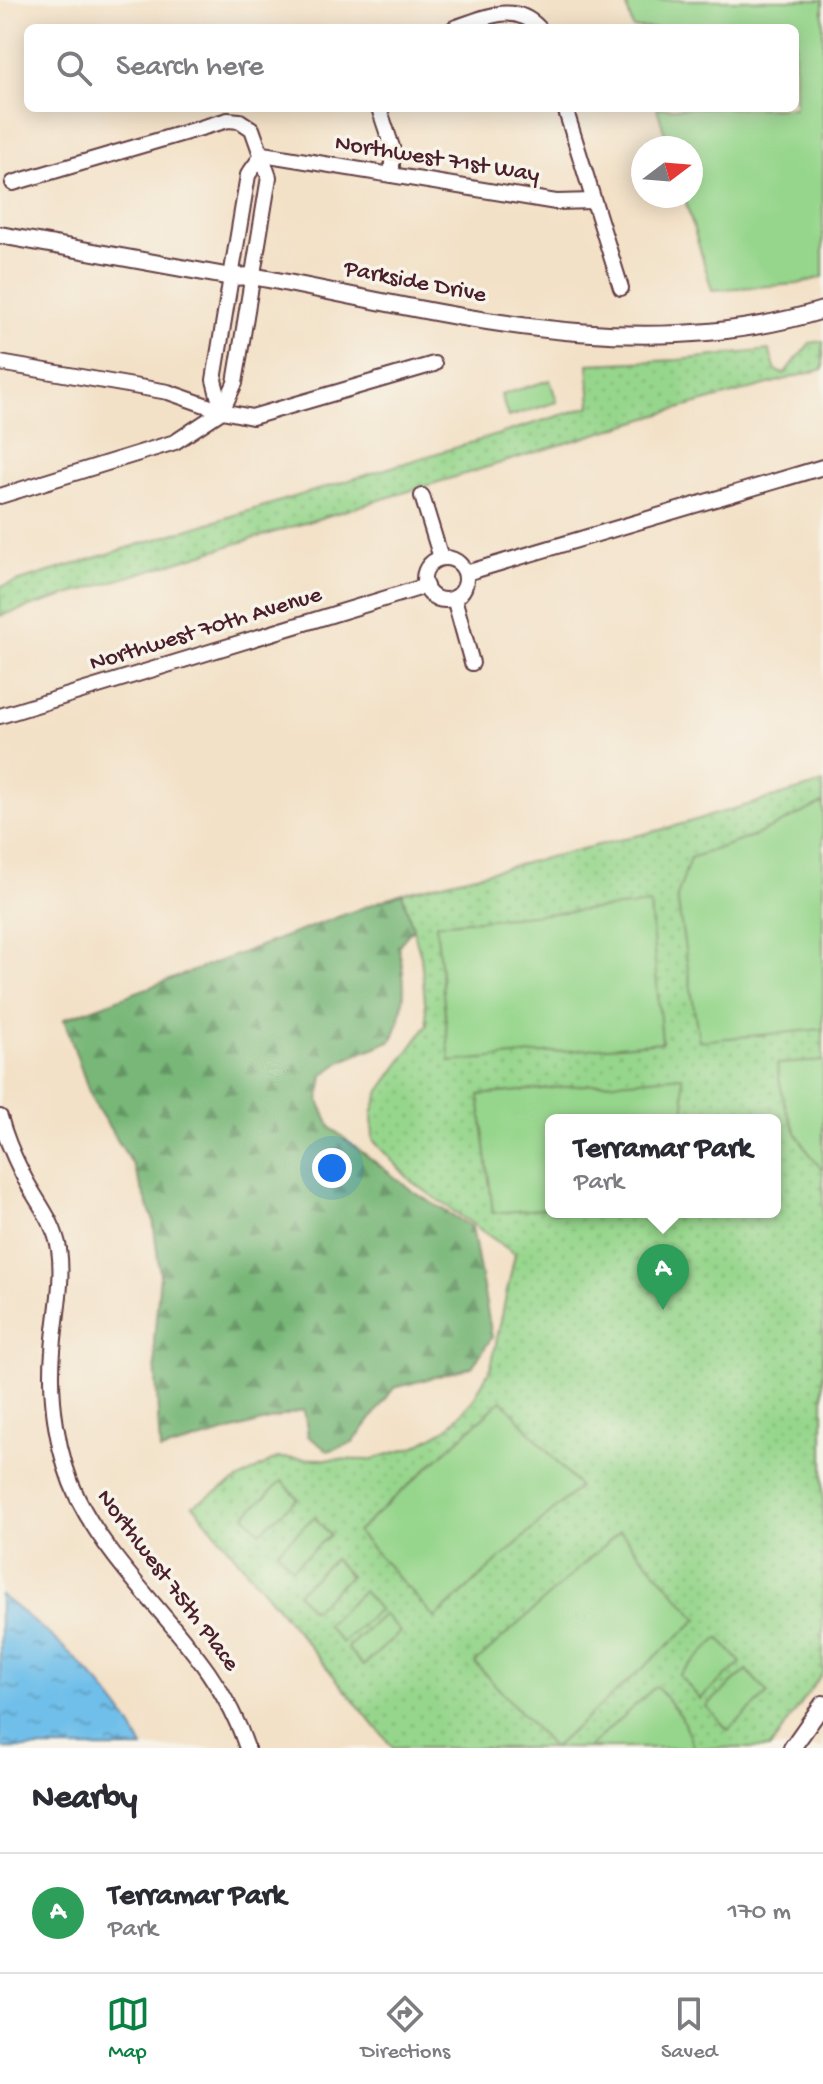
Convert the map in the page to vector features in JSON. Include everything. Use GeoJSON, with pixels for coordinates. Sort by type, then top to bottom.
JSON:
{"type":"FeatureCollection","features":[{"type":"Feature","properties":{"kind":"street"},"geometry":{"type":"LineString","coordinates":[[467,24],[509,11],[528,17],[535,24]]}},
{"type":"Feature","properties":{"kind":"street"},"geometry":{"type":"LineString","coordinates":[[380,112],[392,147],[392,175]]}},
{"type":"Feature","properties":{"kind":"street"},"geometry":{"type":"LineString","coordinates":[[566,112],[621,288]]}},
{"type":"Feature","properties":{"kind":"street"},"geometry":{"type":"LineString","coordinates":[[0,496],[175,442],[222,411],[235,383],[269,177],[252,129],[240,121],[228,120],[13,183]]}},
{"type":"Feature","properties":{"kind":"street"},"geometry":{"type":"LineString","coordinates":[[222,411],[214,380],[248,175],[263,154]]}},
{"type":"Feature","properties":{"kind":"street","name":"Northwest 71st Way"},"geometry":{"type":"LineString","coordinates":[[263,154],[556,202],[593,201]]}},
{"type":"Feature","properties":{"kind":"street"},"geometry":{"type":"LineString","coordinates":[[246,189],[266,192]]}},
{"type":"Feature","properties":{"kind":"street","name":"Parkside Drive"},"geometry":{"type":"LineString","coordinates":[[0,235],[231,277],[252,276],[545,331],[622,335],[697,333],[744,328],[823,310]]}},
{"type":"Feature","properties":{"kind":"street"},"geometry":{"type":"LineString","coordinates":[[218,358],[239,362]]}},
{"type":"Feature","properties":{"kind":"street"},"geometry":{"type":"LineString","coordinates":[[0,363],[168,392],[222,411],[252,417],[434,364]]}},
{"type":"Feature","properties":{"kind":"street"},"geometry":{"type":"LineString","coordinates":[[466,573],[823,467]]}},
{"type":"Feature","properties":{"kind":"street"},"geometry":{"type":"LineString","coordinates":[[422,496],[441,558]]}},
{"type":"Feature","properties":{"kind":"street"},"geometry":{"type":"LineString","coordinates":[[441,558],[459,562],[466,573],[466,585],[454,598],[441,599],[426,586],[425,572],[441,558]]}},
{"type":"Feature","properties":{"kind":"street","name":"Northwest 70th Avenue"},"geometry":{"type":"LineString","coordinates":[[0,716],[426,586]]}},
{"type":"Feature","properties":{"kind":"street"},"geometry":{"type":"LineString","coordinates":[[454,598],[472,663]]}},
{"type":"Feature","properties":{"kind":"street","name":"Northwest 75th Place"},"geometry":{"type":"LineString","coordinates":[[1,1127],[22,1174],[51,1222],[59,1248],[61,1276],[52,1398],[77,1496],[98,1533],[218,1684],[236,1715],[247,1748]]}},
{"type":"Feature","properties":{"kind":"street"},"geometry":{"type":"LineString","coordinates":[[792,1748],[823,1704]]}},
{"type":"Feature","properties":{"kind":"green space"},"geometry":{"type":"Polygon","coordinates":[[[625,0],[823,0],[823,277],[798,284],[712,290],[688,208],[703,208],[703,136],[665,136],[658,112],[799,112],[799,24],[632,24],[625,0]]]}},
{"type":"Feature","properties":{"kind":"green space"},"geometry":{"type":"Polygon","coordinates":[[[823,341],[823,369],[671,411],[0,616],[0,587],[591,406],[588,364],[678,360],[769,350],[776,371],[784,374],[810,343],[823,341]]]}},
{"type":"Feature","properties":{"kind":"green space"},"geometry":{"type":"Polygon","coordinates":[[[550,380],[557,402],[508,417],[501,395],[550,380]]]}},
{"type":"Feature","properties":{"kind":"green space"},"geometry":{"type":"Polygon","coordinates":[[[823,783],[823,1672],[770,1748],[393,1748],[193,1505],[277,1458],[369,1460],[414,1447],[448,1428],[473,1400],[491,1367],[515,1254],[411,1181],[373,1140],[372,1113],[380,1091],[427,1025],[421,956],[402,893],[668,828],[823,783]]]}},
{"type":"Feature","properties":{"kind":"green space"},"geometry":{"type":"Polygon","coordinates":[[[823,803],[823,1029],[699,1041],[677,897],[690,858],[754,836],[823,803]]]}},
{"type":"Feature","properties":{"kind":"green space"},"geometry":{"type":"Polygon","coordinates":[[[402,893],[413,928],[398,946],[404,994],[392,1040],[342,1061],[323,1075],[319,1101],[331,1128],[414,1192],[472,1227],[492,1337],[472,1367],[394,1388],[353,1443],[328,1451],[308,1436],[304,1410],[160,1451],[154,1340],[160,1275],[153,1219],[133,1165],[92,1100],[64,1019],[402,893]]]}},
{"type":"Feature","properties":{"kind":"green space"},"geometry":{"type":"Polygon","coordinates":[[[650,904],[662,1042],[450,1062],[436,924],[650,904]]]}},
{"type":"Feature","properties":{"kind":"green space"},"geometry":{"type":"Polygon","coordinates":[[[823,1061],[823,1170],[804,1146],[791,1121],[777,1064],[823,1061]]]}},
{"type":"Feature","properties":{"kind":"green space"},"geometry":{"type":"Polygon","coordinates":[[[682,1076],[685,1114],[545,1114],[545,1209],[493,1213],[479,1095],[682,1076]]]}},
{"type":"Feature","properties":{"kind":"green space"},"geometry":{"type":"Polygon","coordinates":[[[502,1400],[579,1487],[435,1618],[357,1532],[502,1400]]]}},
{"type":"Feature","properties":{"kind":"green space"},"geometry":{"type":"Polygon","coordinates":[[[282,1481],[298,1498],[260,1532],[245,1515],[282,1481]]]}},
{"type":"Feature","properties":{"kind":"green space"},"geometry":{"type":"Polygon","coordinates":[[[314,1517],[330,1535],[292,1568],[277,1551],[314,1517]]]}},
{"type":"Feature","properties":{"kind":"green space"},"geometry":{"type":"Polygon","coordinates":[[[620,1531],[698,1619],[553,1748],[475,1663],[620,1531]]]}},
{"type":"Feature","properties":{"kind":"green space"},"geometry":{"type":"Polygon","coordinates":[[[334,1559],[350,1576],[312,1610],[297,1593],[334,1559]]]}},
{"type":"Feature","properties":{"kind":"green space"},"geometry":{"type":"Polygon","coordinates":[[[363,1591],[379,1609],[342,1643],[326,1625],[363,1591]]]}},
{"type":"Feature","properties":{"kind":"green space"},"geometry":{"type":"Polygon","coordinates":[[[384,1614],[400,1632],[363,1666],[347,1648],[384,1614]]]}},
{"type":"Feature","properties":{"kind":"green space"},"geometry":{"type":"Polygon","coordinates":[[[719,1638],[741,1663],[700,1699],[679,1675],[719,1638]]]}},
{"type":"Feature","properties":{"kind":"green space"},"geometry":{"type":"Polygon","coordinates":[[[747,1670],[768,1694],[728,1730],[706,1706],[747,1670]]]}},
{"type":"Feature","properties":{"kind":"green space"},"geometry":{"type":"Polygon","coordinates":[[[656,1686],[681,1716],[694,1748],[588,1748],[656,1686]]]}},
{"type":"Feature","properties":{"kind":"water"},"geometry":{"type":"Polygon","coordinates":[[[0,1595],[61,1645],[99,1683],[143,1748],[0,1748],[0,1595]]]}},
{"type":"Feature","properties":{"kind":"place","name":"Terramar Park"},"geometry":{"type":"Point","coordinates":[663,1310]}}]}
